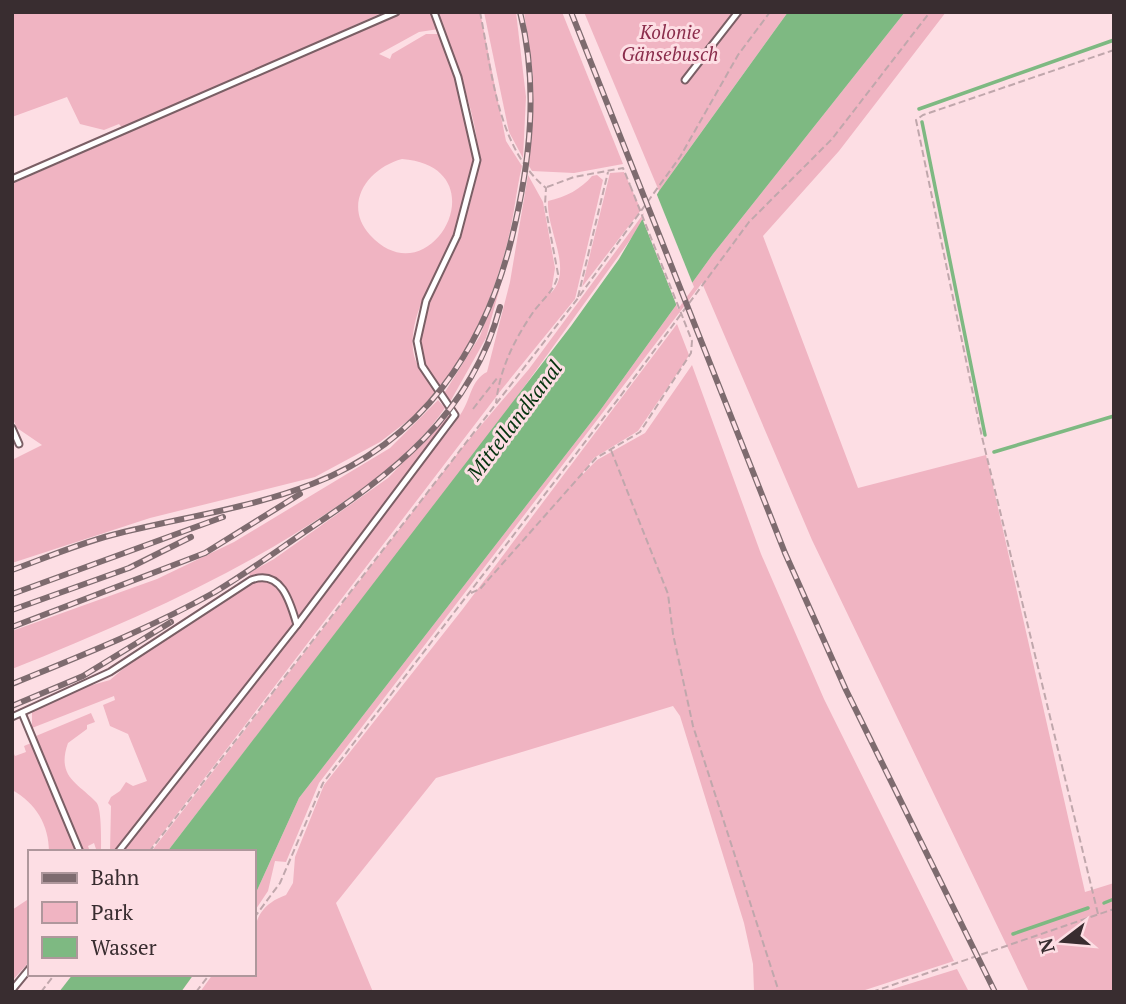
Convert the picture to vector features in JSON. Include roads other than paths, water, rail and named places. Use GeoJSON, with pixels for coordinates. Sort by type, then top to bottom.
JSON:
{"type":"FeatureCollection","features":[{"type":"Feature","properties":{"kind":"lane"},"geometry":{"type":"LineString","coordinates":[[12,179],[396,12]]}},
{"type":"Feature","properties":{"kind":"lane"},"geometry":{"type":"LineString","coordinates":[[120,850],[297,625],[455,415],[422,366],[416,341],[426,301],[457,236],[477,160],[463,94],[434,12]]}},
{"type":"Feature","properties":{"kind":"lane"},"geometry":{"type":"LineString","coordinates":[[685,80],[738,12]]}},
{"type":"Feature","properties":{"kind":"lane"},"geometry":{"type":"LineString","coordinates":[[12,428],[19,444]]}},
{"type":"Feature","properties":{"kind":"lane"},"geometry":{"type":"LineString","coordinates":[[12,717],[110,672],[251,580],[264,576],[273,579],[286,593],[297,625]]}},
{"type":"Feature","properties":{"kind":"lane"},"geometry":{"type":"LineString","coordinates":[[22,713],[79,850]]}},
{"type":"Feature","properties":{"kind":"lane"},"geometry":{"type":"LineString","coordinates":[[12,990],[28,970]]}},
{"type":"Feature","properties":{"kind":"water","name":"Mittellandkanal"},"geometry":{"type":"Polygon","coordinates":[[[788,12],[905,12],[713,254],[599,412],[299,798],[256,893],[256,850],[169,850],[571,326],[619,259],[659,191],[788,12]]]}},
{"type":"Feature","properties":{"kind":"water"},"geometry":{"type":"Polygon","coordinates":[[[71,976],[193,976],[181,992],[59,992],[71,976]]]}},
{"type":"Feature","properties":{"kind":"waterway"},"geometry":{"type":"LineString","coordinates":[[919,109],[1114,40]]}},
{"type":"Feature","properties":{"kind":"waterway"},"geometry":{"type":"LineString","coordinates":[[922,122],[985,435]]}},
{"type":"Feature","properties":{"kind":"waterway"},"geometry":{"type":"LineString","coordinates":[[994,452],[1114,416]]}},
{"type":"Feature","properties":{"kind":"waterway"},"geometry":{"type":"LineString","coordinates":[[1104,903],[1114,899]]}},
{"type":"Feature","properties":{"kind":"waterway"},"geometry":{"type":"LineString","coordinates":[[1013,934],[1088,908]]}},
{"type":"Feature","properties":{"kind":"railway"},"geometry":{"type":"LineString","coordinates":[[12,570],[99,539],[238,507],[312,484],[351,466],[386,443],[417,417],[466,353],[485,317],[512,237],[524,181],[531,97],[526,40],[520,12]]}},
{"type":"Feature","properties":{"kind":"railway"},"geometry":{"type":"LineString","coordinates":[[571,12],[785,553],[846,690],[995,992]]}},
{"type":"Feature","properties":{"kind":"railway"},"geometry":{"type":"LineString","coordinates":[[12,684],[141,630],[215,592],[367,488],[424,439],[448,411],[470,380],[487,346],[500,307]]}},
{"type":"Feature","properties":{"kind":"railway"},"geometry":{"type":"LineString","coordinates":[[12,627],[205,553],[300,494]]}},
{"type":"Feature","properties":{"kind":"railway"},"geometry":{"type":"LineString","coordinates":[[12,594],[223,517]]}},
{"type":"Feature","properties":{"kind":"railway"},"geometry":{"type":"LineString","coordinates":[[12,610],[129,568],[191,537]]}},
{"type":"Feature","properties":{"kind":"railway"},"geometry":{"type":"LineString","coordinates":[[12,706],[83,676],[171,622]]}},
{"type":"Feature","properties":{"kind":"park label","name":"Kolonie Gänsebusch"},"geometry":{"type":"Point","coordinates":[670,42]}}]}
